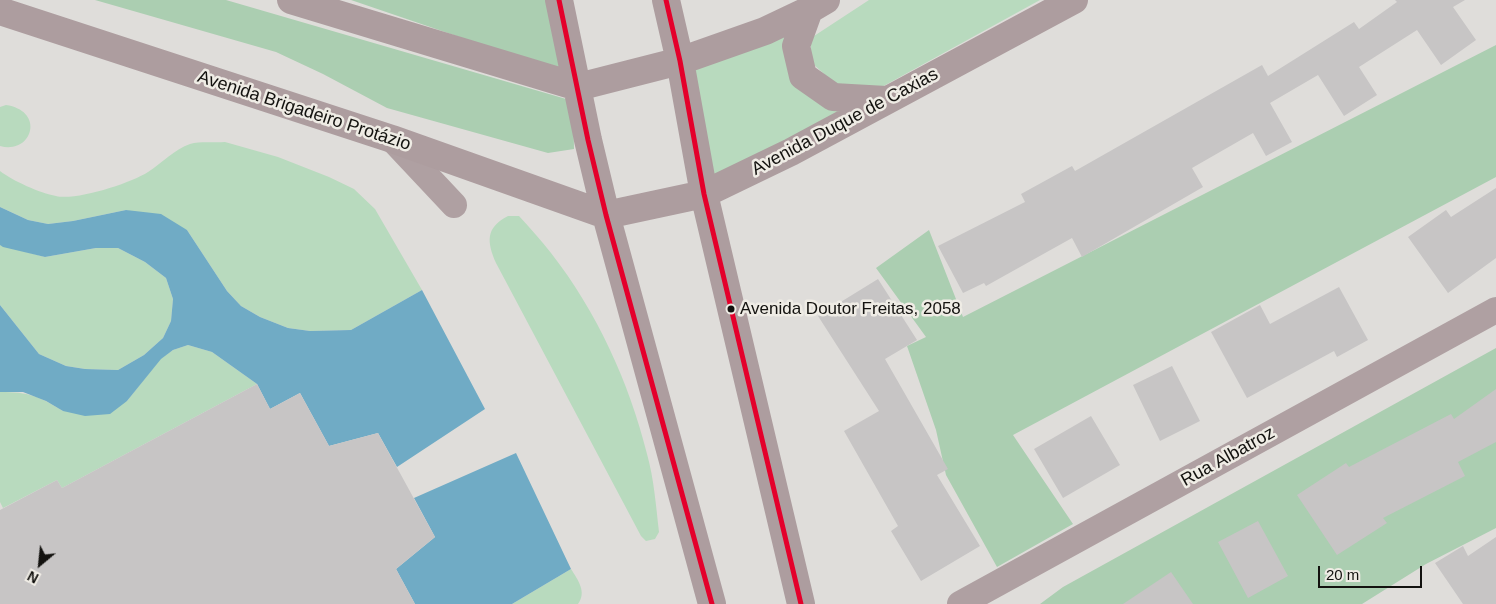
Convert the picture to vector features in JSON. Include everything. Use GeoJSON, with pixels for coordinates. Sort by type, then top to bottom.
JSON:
{"type":"FeatureCollection","features":[{"type":"Feature","properties":{"kind":"main road"},"geometry":{"type":"LineString","coordinates":[[291,0],[578,87],[680,61],[765,31],[818,5]]}},
{"type":"Feature","properties":{"kind":"main road"},"geometry":{"type":"LineString","coordinates":[[559,0],[588,140],[606,215],[712,604]]}},
{"type":"Feature","properties":{"kind":"main road"},"geometry":{"type":"LineString","coordinates":[[666,0],[680,61],[704,194],[802,604]]}},
{"type":"Feature","properties":{"kind":"main road","name":"Avenida Duque de Caxias"},"geometry":{"type":"LineString","coordinates":[[606,215],[704,194],[791,152],[1074,0]]}},
{"type":"Feature","properties":{"kind":"main road"},"geometry":{"type":"LineString","coordinates":[[818,5],[796,46],[803,76],[833,97],[887,100]]}},
{"type":"Feature","properties":{"kind":"main road","name":"Avenida Brigadeiro Protázio"},"geometry":{"type":"LineString","coordinates":[[0,11],[392,139],[606,215]]}},
{"type":"Feature","properties":{"kind":"street"},"geometry":{"type":"LineString","coordinates":[[392,139],[454,206]]}},
{"type":"Feature","properties":{"kind":"street","name":"Rua Albatroz"},"geometry":{"type":"LineString","coordinates":[[960,604],[1496,310]]}},
{"type":"Feature","properties":{"kind":"green space"},"geometry":{"type":"Polygon","coordinates":[[[95,0],[226,0],[573,101],[574,149],[548,153],[387,108],[323,74],[276,52],[95,0]]]}},
{"type":"Feature","properties":{"kind":"green space"},"geometry":{"type":"Polygon","coordinates":[[[351,0],[551,0],[568,74],[351,0]]]}},
{"type":"Feature","properties":{"kind":"green space"},"geometry":{"type":"Polygon","coordinates":[[[869,0],[1040,0],[880,88],[835,84],[811,62],[811,38],[869,0]]]}},
{"type":"Feature","properties":{"kind":"green space"},"geometry":{"type":"Polygon","coordinates":[[[794,25],[791,57],[853,111],[711,181],[690,67],[794,25]]]}},
{"type":"Feature","properties":{"kind":"green space"},"geometry":{"type":"Polygon","coordinates":[[[1496,45],[1496,177],[1013,435],[1073,524],[997,567],[946,475],[936,430],[907,346],[926,337],[876,268],[929,230],[963,317],[1496,45]]]}},
{"type":"Feature","properties":{"kind":"green space"},"geometry":{"type":"Polygon","coordinates":[[[6,105],[19,109],[26,115],[30,123],[27,139],[11,147],[0,146],[0,107],[6,105]]]}},
{"type":"Feature","properties":{"kind":"green space"},"geometry":{"type":"Polygon","coordinates":[[[225,142],[278,157],[354,189],[375,209],[422,290],[351,330],[310,331],[288,328],[260,317],[241,306],[227,291],[187,230],[126,210],[48,224],[28,220],[0,207],[0,171],[19,183],[42,192],[56,196],[76,196],[117,186],[140,176],[179,149],[190,144],[225,142]]]}},
{"type":"Feature","properties":{"kind":"green space"},"geometry":{"type":"Polygon","coordinates":[[[508,216],[519,216],[551,253],[583,299],[610,349],[640,427],[649,463],[659,532],[655,539],[646,541],[641,536],[496,263],[491,248],[490,236],[495,225],[508,216]]]}},
{"type":"Feature","properties":{"kind":"green space"},"geometry":{"type":"Polygon","coordinates":[[[0,245],[45,257],[96,248],[118,248],[145,262],[166,278],[173,299],[171,321],[163,338],[144,355],[118,370],[85,369],[66,366],[39,354],[0,305],[0,245]]]}},
{"type":"Feature","properties":{"kind":"green space"},"geometry":{"type":"Polygon","coordinates":[[[188,345],[212,352],[257,384],[62,488],[57,480],[3,508],[0,502],[0,392],[33,396],[63,411],[127,401],[160,359],[173,350],[188,345]]]}},
{"type":"Feature","properties":{"kind":"green space"},"geometry":{"type":"Polygon","coordinates":[[[1496,348],[1496,528],[1426,564],[1362,604],[1040,604],[1063,587],[1496,348]]]}},
{"type":"Feature","properties":{"kind":"green space"},"geometry":{"type":"Polygon","coordinates":[[[571,569],[582,591],[581,600],[578,604],[512,604],[571,569]]]}},
{"type":"Feature","properties":{"kind":"water"},"geometry":{"type":"Polygon","coordinates":[[[0,207],[28,220],[48,224],[126,210],[161,214],[187,230],[227,291],[241,306],[260,317],[288,328],[310,331],[351,330],[422,290],[485,409],[397,467],[378,433],[329,446],[300,393],[270,409],[257,384],[212,352],[188,345],[173,350],[161,359],[127,401],[110,414],[85,416],[63,411],[46,401],[23,392],[0,392],[0,305],[39,354],[66,366],[85,369],[118,370],[144,355],[163,338],[171,321],[173,299],[166,278],[145,262],[118,248],[96,248],[45,257],[3,247],[0,245],[0,207]]]}},
{"type":"Feature","properties":{"kind":"water"},"geometry":{"type":"Polygon","coordinates":[[[516,453],[571,569],[512,604],[415,604],[396,569],[435,537],[414,498],[516,453]]]}},
{"type":"Feature","properties":{"kind":"building"},"geometry":{"type":"Polygon","coordinates":[[[1395,0],[1465,0],[1453,7],[1476,40],[1441,65],[1417,30],[1359,67],[1377,95],[1344,116],[1318,75],[1270,103],[1292,142],[1266,156],[1253,133],[1192,168],[1203,187],[1082,257],[1072,238],[986,286],[984,283],[963,293],[938,246],[1025,202],[1021,194],[1072,166],[1075,171],[1262,65],[1268,76],[1354,22],[1359,29],[1397,2],[1395,0]]]}},
{"type":"Feature","properties":{"kind":"building"},"geometry":{"type":"Polygon","coordinates":[[[1496,188],[1496,258],[1448,293],[1408,237],[1446,210],[1451,217],[1496,188]]]}},
{"type":"Feature","properties":{"kind":"building"},"geometry":{"type":"Polygon","coordinates":[[[878,279],[917,340],[885,359],[948,469],[937,475],[980,546],[921,581],[891,531],[898,526],[844,431],[879,411],[818,316],[878,279]]]}},
{"type":"Feature","properties":{"kind":"building"},"geometry":{"type":"Polygon","coordinates":[[[1339,287],[1368,340],[1337,357],[1334,351],[1247,398],[1211,332],[1260,305],[1270,324],[1339,287]]]}},
{"type":"Feature","properties":{"kind":"building"},"geometry":{"type":"Polygon","coordinates":[[[1172,366],[1200,421],[1160,441],[1133,385],[1172,366]]]}},
{"type":"Feature","properties":{"kind":"building"},"geometry":{"type":"Polygon","coordinates":[[[257,384],[270,409],[300,393],[329,446],[378,433],[435,537],[396,569],[415,604],[0,604],[0,510],[57,480],[62,488],[257,384]]]}},
{"type":"Feature","properties":{"kind":"building"},"geometry":{"type":"Polygon","coordinates":[[[1496,389],[1496,442],[1458,462],[1465,476],[1383,518],[1387,523],[1337,555],[1297,495],[1346,463],[1349,467],[1451,414],[1454,419],[1496,389]]]}},
{"type":"Feature","properties":{"kind":"building"},"geometry":{"type":"Polygon","coordinates":[[[1091,416],[1120,465],[1063,498],[1034,449],[1091,416]]]}},
{"type":"Feature","properties":{"kind":"building"},"geometry":{"type":"Polygon","coordinates":[[[1258,521],[1288,576],[1248,598],[1218,542],[1258,521]]]}},
{"type":"Feature","properties":{"kind":"building"},"geometry":{"type":"Polygon","coordinates":[[[1496,537],[1496,604],[1463,604],[1435,563],[1463,546],[1468,556],[1496,537]]]}},
{"type":"Feature","properties":{"kind":"building"},"geometry":{"type":"Polygon","coordinates":[[[1171,572],[1193,604],[1123,604],[1171,572]]]}},
{"type":"Feature","properties":{"kind":"transit line"},"geometry":{"type":"LineString","coordinates":[[559,0],[588,140],[606,215],[712,604]]}},
{"type":"Feature","properties":{"kind":"transit line"},"geometry":{"type":"LineString","coordinates":[[666,0],[680,61],[704,194],[801,604]]}},
{"type":"Feature","properties":{"kind":"place","name":"Avenida Doutor Freitas, 2058"},"geometry":{"type":"Point","coordinates":[731,309]}}]}
